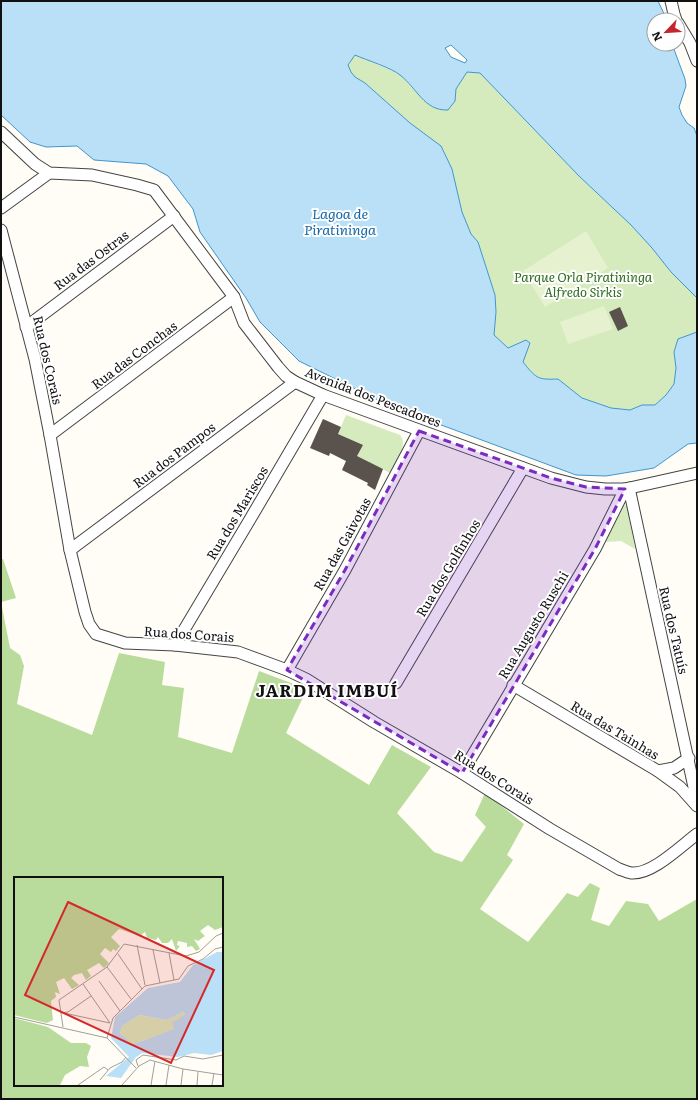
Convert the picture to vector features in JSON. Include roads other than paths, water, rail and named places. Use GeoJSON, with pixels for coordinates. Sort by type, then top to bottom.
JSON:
{"type":"FeatureCollection","features":[{"type":"Feature","properties":{"kind":"street"},"geometry":{"type":"LineString","coordinates":[[671,1],[674,12]]}},
{"type":"Feature","properties":{"kind":"street"},"geometry":{"type":"LineString","coordinates":[[686,36],[697,61]]}},
{"type":"Feature","properties":{"kind":"street"},"geometry":{"type":"LineString","coordinates":[[1,132],[35,164],[49,173],[1,208]]}},
{"type":"Feature","properties":{"kind":"street","name":"Avenida dos Pescadores"},"geometry":{"type":"LineString","coordinates":[[49,173],[92,175],[154,190],[234,297],[244,323],[278,368],[295,382],[419,431],[551,478],[586,487],[627,489],[697,473]]}},
{"type":"Feature","properties":{"kind":"street","name":"Rua das Ostras"},"geometry":{"type":"LineString","coordinates":[[26,327],[174,216]]}},
{"type":"Feature","properties":{"kind":"street","name":"Rua dos Corais"},"geometry":{"type":"LineString","coordinates":[[1,230],[35,359],[70,550],[85,612],[96,634],[125,643],[175,645],[238,652],[287,670],[306,679],[374,722],[462,773],[550,829],[618,869],[631,873],[644,871],[656,865],[697,834]]}},
{"type":"Feature","properties":{"kind":"street","name":"Rua das Conchas"},"geometry":{"type":"LineString","coordinates":[[50,435],[234,297]]}},
{"type":"Feature","properties":{"kind":"street","name":"Rua dos Pampos"},"geometry":{"type":"LineString","coordinates":[[70,550],[295,382]]}},
{"type":"Feature","properties":{"kind":"street","name":"Rua dos Mariscos"},"geometry":{"type":"LineString","coordinates":[[175,645],[323,394]]}},
{"type":"Feature","properties":{"kind":"street","name":"Rua das Gaivotas"},"geometry":{"type":"LineString","coordinates":[[287,670],[345,570],[419,431]]}},
{"type":"Feature","properties":{"kind":"street","name":"Rua dos Golfinhos"},"geometry":{"type":"LineString","coordinates":[[396,682],[523,468]]}},
{"type":"Feature","properties":{"kind":"street","name":"Rua Augusto Ruschi"},"geometry":{"type":"LineString","coordinates":[[462,773],[595,548],[627,489]]}},
{"type":"Feature","properties":{"kind":"street","name":"Rua dos Tatuís"},"geometry":{"type":"LineString","coordinates":[[627,489],[689,758],[697,801]]}},
{"type":"Feature","properties":{"kind":"street","name":"Rua das Tainhas"},"geometry":{"type":"LineString","coordinates":[[513,685],[658,772],[680,787],[697,806]]}},
{"type":"Feature","properties":{"kind":"street"},"geometry":{"type":"LineString","coordinates":[[658,772],[674,768],[689,758]]}},
{"type":"Feature","properties":{"kind":"water","name":"Lagoa de Piratininga"},"geometry":{"type":"Polygon","coordinates":[[[1,1],[658,1],[663,12],[646,12],[646,52],[675,52],[685,79],[686,86],[679,107],[687,123],[694,128],[697,136],[697,298],[671,272],[631,225],[579,176],[480,73],[467,72],[456,89],[455,101],[448,110],[433,107],[427,103],[406,80],[396,72],[385,67],[355,55],[348,65],[355,77],[365,83],[410,123],[441,146],[452,169],[462,212],[471,234],[478,242],[495,295],[496,312],[494,335],[508,348],[526,340],[530,343],[523,362],[534,375],[546,379],[558,379],[582,398],[611,408],[630,410],[642,405],[655,405],[666,395],[674,384],[676,368],[674,352],[678,339],[697,332],[697,443],[688,444],[654,468],[606,476],[576,475],[390,406],[299,361],[260,322],[246,298],[200,232],[193,209],[168,176],[146,164],[94,160],[77,146],[46,147],[30,142],[1,115],[1,1]],[[451,45],[445,48],[451,57],[465,63],[467,60],[451,45]]]}},
{"type":"Feature","properties":{"kind":"district","name":"JARDIM IMBUÍ"},"geometry":{"type":"Point","coordinates":[327,691]}},
{"type":"Feature","properties":{"kind":"park label","name":"Parque Orla Piratininga Alfredo Sirkis"},"geometry":{"type":"Point","coordinates":[583,284]}}]}
